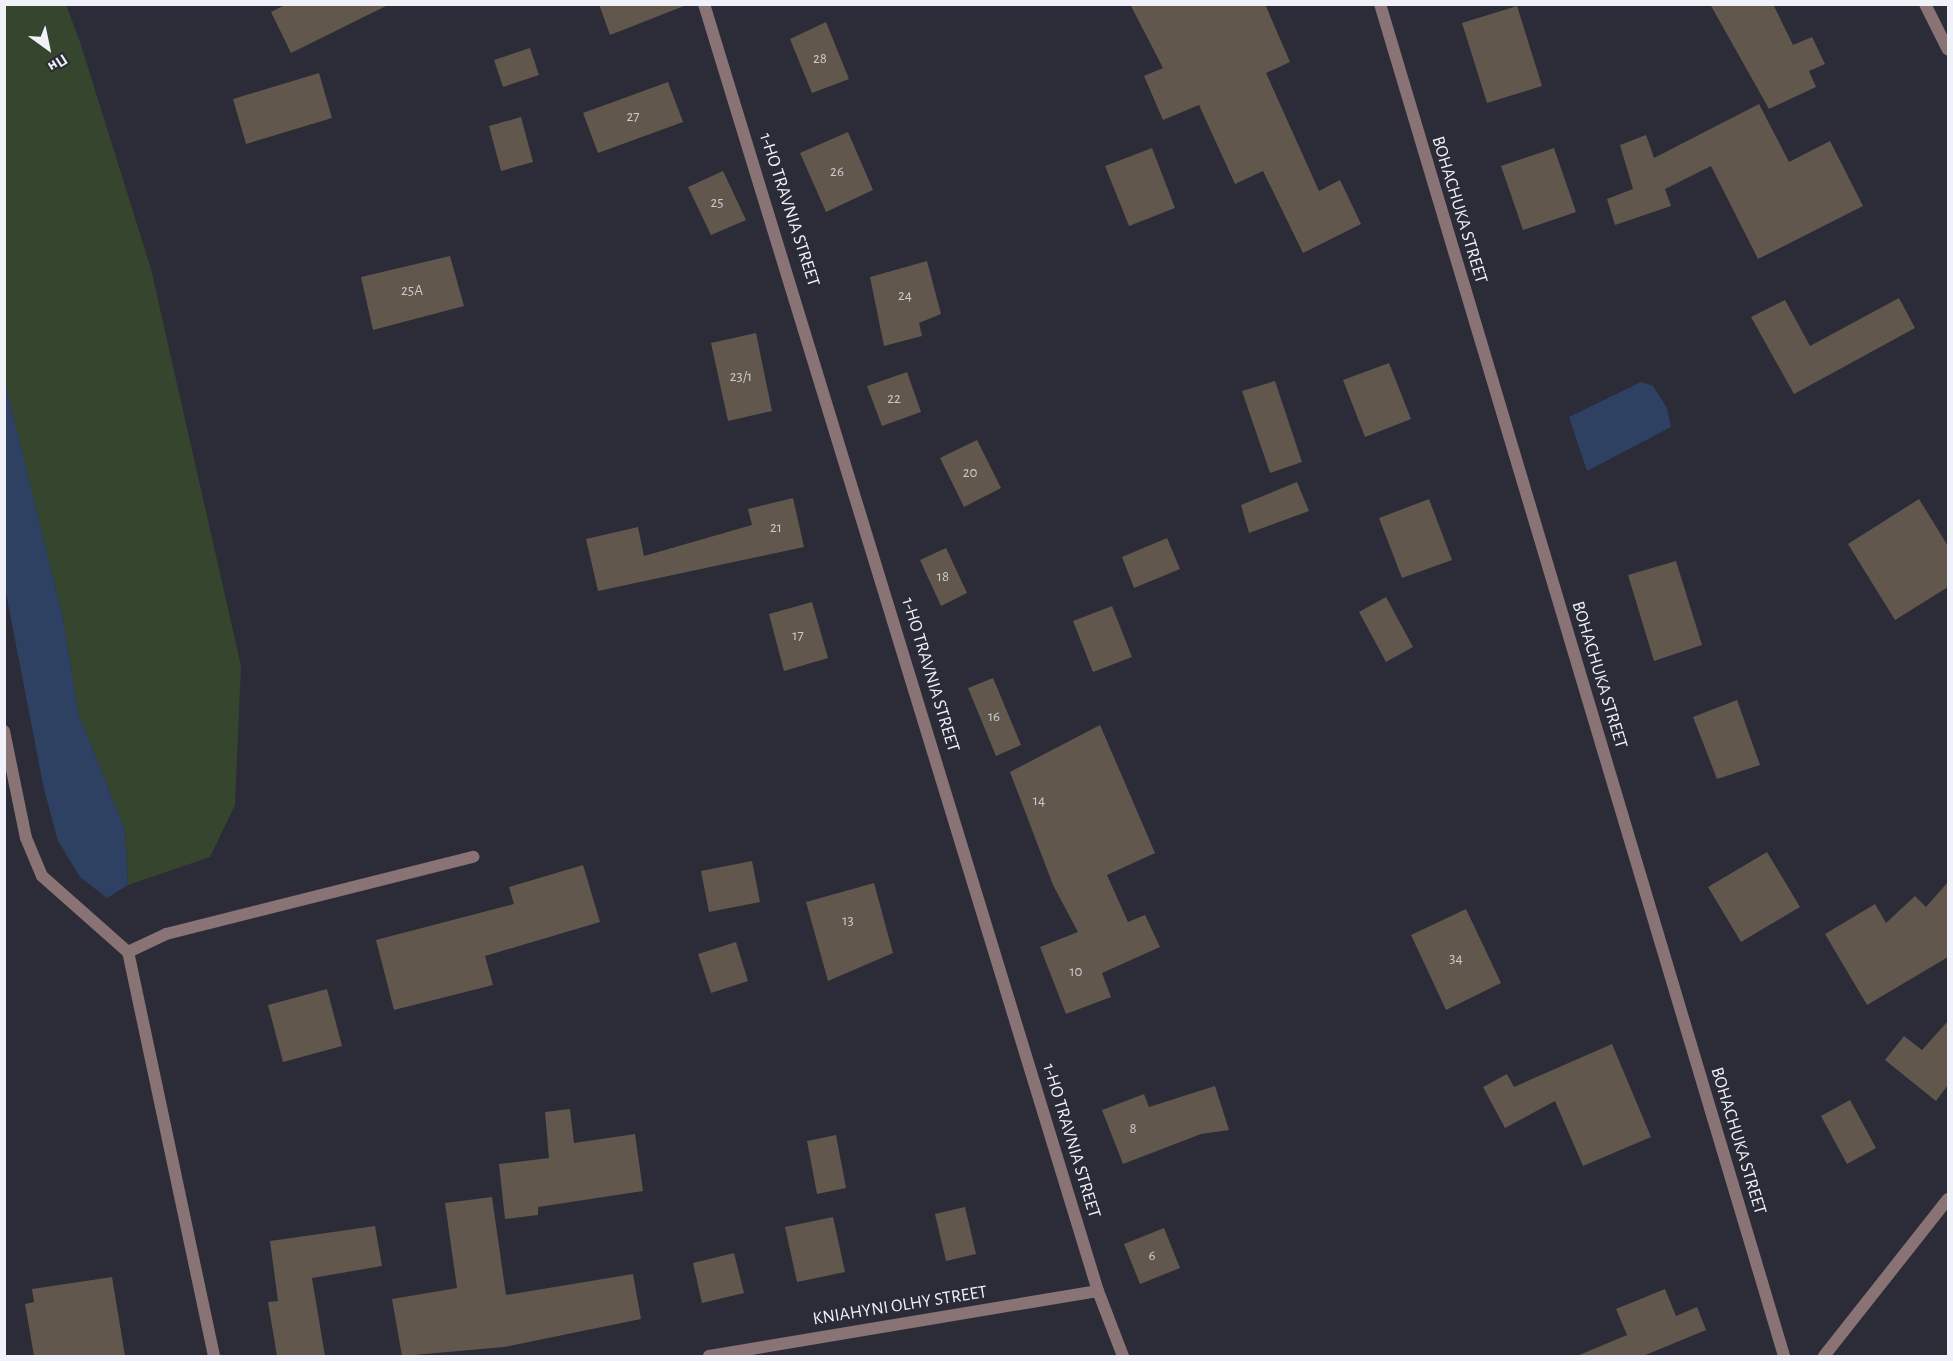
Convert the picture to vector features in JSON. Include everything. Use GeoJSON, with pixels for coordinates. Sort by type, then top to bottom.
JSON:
{"type":"FeatureCollection","features":[{"type":"Feature","properties":{"kind":"street","name":"1-HO TRAVNIA STREET"},"geometry":{"type":"LineString","coordinates":[[704,4],[1098,1291],[1123,1356]]}},
{"type":"Feature","properties":{"kind":"street","name":"BOHACHUKA STREET"},"geometry":{"type":"LineString","coordinates":[[1380,4],[1784,1356]]}},
{"type":"Feature","properties":{"kind":"street"},"geometry":{"type":"LineString","coordinates":[[1925,4],[1948,50]]}},
{"type":"Feature","properties":{"kind":"street"},"geometry":{"type":"LineString","coordinates":[[4,731],[26,838],[42,876],[128,952],[214,1356]]}},
{"type":"Feature","properties":{"kind":"street"},"geometry":{"type":"LineString","coordinates":[[128,952],[166,934],[473,857]]}},
{"type":"Feature","properties":{"kind":"street"},"geometry":{"type":"LineString","coordinates":[[1824,1356],[1948,1199]]}},
{"type":"Feature","properties":{"kind":"street","name":"KNIAHYNI OLHY STREET"},"geometry":{"type":"LineString","coordinates":[[709,1356],[1098,1291]]}},
{"type":"Feature","properties":{"kind":"green space"},"geometry":{"type":"Polygon","coordinates":[[[4,5],[66,5],[80,42],[151,269],[241,666],[235,805],[210,857],[128,885],[125,830],[78,712],[63,618],[5,383],[4,5]]]}},
{"type":"Feature","properties":{"kind":"water"},"geometry":{"type":"Polygon","coordinates":[[[1641,382],[1653,386],[1667,408],[1671,427],[1587,471],[1569,417],[1641,382]]]}},
{"type":"Feature","properties":{"kind":"water"},"geometry":{"type":"Polygon","coordinates":[[[5,383],[63,618],[78,712],[125,830],[128,885],[107,898],[80,877],[58,841],[44,789],[5,588],[5,383]]]}},
{"type":"Feature","properties":{"kind":"building"},"geometry":{"type":"Polygon","coordinates":[[[287,4],[390,4],[291,53],[271,12],[287,4]]]}},
{"type":"Feature","properties":{"kind":"building"},"geometry":{"type":"Polygon","coordinates":[[[599,4],[683,4],[684,6],[610,35],[599,4]]]}},
{"type":"Feature","properties":{"kind":"building"},"geometry":{"type":"Polygon","coordinates":[[[1130,4],[1265,4],[1290,62],[1266,73],[1319,191],[1340,180],[1361,224],[1303,253],[1263,171],[1235,184],[1199,105],[1163,120],[1144,76],[1163,68],[1130,4]]]}},
{"type":"Feature","properties":{"kind":"building"},"geometry":{"type":"Polygon","coordinates":[[[1710,4],[1773,4],[1793,45],[1812,37],[1825,64],[1809,71],[1816,87],[1769,109],[1710,4]]]}},
{"type":"Feature","properties":{"kind":"building"},"geometry":{"type":"Polygon","coordinates":[[[1517,6],[1542,86],[1487,103],[1462,23],[1517,6]]]}},
{"type":"Feature","properties":{"kind":"building"},"geometry":{"type":"Polygon","coordinates":[[[826,22],[849,79],[812,93],[790,39],[826,22]]]}},
{"type":"Feature","properties":{"kind":"building"},"geometry":{"type":"Polygon","coordinates":[[[530,48],[539,75],[503,87],[494,60],[530,48]]]}},
{"type":"Feature","properties":{"kind":"building"},"geometry":{"type":"Polygon","coordinates":[[[319,73],[332,118],[246,144],[233,99],[319,73]]]}},
{"type":"Feature","properties":{"kind":"building"},"geometry":{"type":"Polygon","coordinates":[[[668,82],[683,122],[598,153],[583,113],[668,82]]]}},
{"type":"Feature","properties":{"kind":"building"},"geometry":{"type":"Polygon","coordinates":[[[1759,104],[1789,162],[1830,141],[1863,206],[1758,259],[1711,166],[1665,189],[1671,206],[1615,225],[1607,199],[1633,189],[1620,145],[1646,135],[1654,158],[1759,104]]]}},
{"type":"Feature","properties":{"kind":"building"},"geometry":{"type":"Polygon","coordinates":[[[521,117],[533,162],[501,171],[489,126],[521,117]]]}},
{"type":"Feature","properties":{"kind":"building"},"geometry":{"type":"Polygon","coordinates":[[[848,132],[873,190],[826,212],[800,153],[848,132]]]}},
{"type":"Feature","properties":{"kind":"building"},"geometry":{"type":"Polygon","coordinates":[[[1152,148],[1175,208],[1129,226],[1105,166],[1152,148]]]}},
{"type":"Feature","properties":{"kind":"building"},"geometry":{"type":"Polygon","coordinates":[[[1554,148],[1576,212],[1523,230],[1501,166],[1554,148]]]}},
{"type":"Feature","properties":{"kind":"building"},"geometry":{"type":"Polygon","coordinates":[[[723,171],[746,220],[711,235],[688,187],[723,171]]]}},
{"type":"Feature","properties":{"kind":"building"},"geometry":{"type":"Polygon","coordinates":[[[450,256],[464,306],[373,330],[361,277],[450,256]]]}},
{"type":"Feature","properties":{"kind":"building"},"geometry":{"type":"Polygon","coordinates":[[[927,261],[941,314],[919,323],[922,336],[884,346],[870,277],[927,261]]]}},
{"type":"Feature","properties":{"kind":"building"},"geometry":{"type":"Polygon","coordinates":[[[1899,298],[1915,328],[1794,394],[1751,317],[1785,300],[1810,346],[1899,298]]]}},
{"type":"Feature","properties":{"kind":"building"},"geometry":{"type":"Polygon","coordinates":[[[756,333],[772,411],[728,421],[711,343],[756,333]]]}},
{"type":"Feature","properties":{"kind":"building"},"geometry":{"type":"Polygon","coordinates":[[[1389,363],[1411,419],[1365,437],[1343,380],[1389,363]]]}},
{"type":"Feature","properties":{"kind":"building"},"geometry":{"type":"Polygon","coordinates":[[[907,372],[921,412],[882,426],[867,386],[907,372]]]}},
{"type":"Feature","properties":{"kind":"building"},"geometry":{"type":"Polygon","coordinates":[[[1275,381],[1302,462],[1270,473],[1242,391],[1275,381]]]}},
{"type":"Feature","properties":{"kind":"building"},"geometry":{"type":"Polygon","coordinates":[[[977,440],[1001,488],[964,507],[940,458],[977,440]]]}},
{"type":"Feature","properties":{"kind":"building"},"geometry":{"type":"Polygon","coordinates":[[[1297,482],[1309,511],[1249,533],[1241,505],[1297,482]]]}},
{"type":"Feature","properties":{"kind":"building"},"geometry":{"type":"Polygon","coordinates":[[[793,498],[804,547],[598,591],[586,539],[638,527],[644,556],[752,525],[748,509],[793,498]]]}},
{"type":"Feature","properties":{"kind":"building"},"geometry":{"type":"Polygon","coordinates":[[[1429,499],[1452,560],[1402,578],[1379,518],[1429,499]]]}},
{"type":"Feature","properties":{"kind":"building"},"geometry":{"type":"Polygon","coordinates":[[[1919,499],[1948,546],[1948,587],[1895,620],[1848,544],[1919,499]]]}},
{"type":"Feature","properties":{"kind":"building"},"geometry":{"type":"Polygon","coordinates":[[[1167,538],[1180,569],[1134,588],[1122,557],[1167,538]]]}},
{"type":"Feature","properties":{"kind":"building"},"geometry":{"type":"Polygon","coordinates":[[[946,548],[967,593],[941,606],[920,560],[946,548]]]}},
{"type":"Feature","properties":{"kind":"building"},"geometry":{"type":"Polygon","coordinates":[[[1676,561],[1702,645],[1654,661],[1628,575],[1676,561]]]}},
{"type":"Feature","properties":{"kind":"building"},"geometry":{"type":"Polygon","coordinates":[[[1386,597],[1413,647],[1386,662],[1359,612],[1386,597]]]}},
{"type":"Feature","properties":{"kind":"building"},"geometry":{"type":"Polygon","coordinates":[[[812,602],[828,658],[784,671],[769,614],[812,602]]]}},
{"type":"Feature","properties":{"kind":"building"},"geometry":{"type":"Polygon","coordinates":[[[1112,606],[1132,657],[1093,672],[1073,621],[1112,606]]]}},
{"type":"Feature","properties":{"kind":"building"},"geometry":{"type":"Polygon","coordinates":[[[993,678],[1021,745],[996,756],[968,688],[993,678]]]}},
{"type":"Feature","properties":{"kind":"building"},"geometry":{"type":"Polygon","coordinates":[[[1737,700],[1760,765],[1717,779],[1693,717],[1737,700]]]}},
{"type":"Feature","properties":{"kind":"building"},"geometry":{"type":"Polygon","coordinates":[[[1100,725],[1155,853],[1107,875],[1128,922],[1145,915],[1160,947],[1102,973],[1111,997],[1066,1014],[1040,947],[1078,932],[1053,885],[1010,772],[1100,725]]]}},
{"type":"Feature","properties":{"kind":"building"},"geometry":{"type":"Polygon","coordinates":[[[1767,852],[1800,907],[1741,942],[1708,887],[1767,852]]]}},
{"type":"Feature","properties":{"kind":"building"},"geometry":{"type":"Polygon","coordinates":[[[752,861],[760,902],[709,912],[701,871],[752,861]]]}},
{"type":"Feature","properties":{"kind":"building"},"geometry":{"type":"Polygon","coordinates":[[[583,865],[600,922],[485,956],[493,985],[394,1010],[376,940],[514,904],[509,887],[583,865]]]}},
{"type":"Feature","properties":{"kind":"building"},"geometry":{"type":"Polygon","coordinates":[[[1948,882],[1948,957],[1867,1005],[1825,934],[1875,904],[1886,923],[1915,896],[1926,907],[1948,882]]]}},
{"type":"Feature","properties":{"kind":"building"},"geometry":{"type":"Polygon","coordinates":[[[874,883],[893,953],[828,981],[806,902],[874,883]]]}},
{"type":"Feature","properties":{"kind":"building"},"geometry":{"type":"Polygon","coordinates":[[[1466,909],[1501,983],[1446,1010],[1411,935],[1466,909]]]}},
{"type":"Feature","properties":{"kind":"building"},"geometry":{"type":"Polygon","coordinates":[[[736,942],[748,981],[711,993],[698,954],[736,942]]]}},
{"type":"Feature","properties":{"kind":"building"},"geometry":{"type":"Polygon","coordinates":[[[327,989],[342,1046],[283,1062],[268,1005],[327,989]]]}},
{"type":"Feature","properties":{"kind":"building"},"geometry":{"type":"Polygon","coordinates":[[[1948,1021],[1948,1085],[1936,1101],[1885,1060],[1904,1036],[1922,1050],[1948,1021]]]}},
{"type":"Feature","properties":{"kind":"building"},"geometry":{"type":"Polygon","coordinates":[[[1612,1044],[1651,1137],[1583,1166],[1555,1101],[1505,1128],[1483,1087],[1507,1074],[1514,1087],[1612,1044]]]}},
{"type":"Feature","properties":{"kind":"building"},"geometry":{"type":"Polygon","coordinates":[[[1215,1086],[1229,1130],[1201,1134],[1123,1164],[1102,1110],[1144,1094],[1149,1107],[1215,1086]]]}},
{"type":"Feature","properties":{"kind":"building"},"geometry":{"type":"Polygon","coordinates":[[[1850,1100],[1876,1148],[1847,1164],[1821,1116],[1850,1100]]]}},
{"type":"Feature","properties":{"kind":"building"},"geometry":{"type":"Polygon","coordinates":[[[570,1109],[574,1143],[635,1134],[643,1191],[538,1207],[538,1215],[505,1219],[499,1164],[549,1158],[545,1112],[570,1109]]]}},
{"type":"Feature","properties":{"kind":"building"},"geometry":{"type":"Polygon","coordinates":[[[836,1135],[846,1188],[817,1194],[807,1141],[836,1135]]]}},
{"type":"Feature","properties":{"kind":"building"},"geometry":{"type":"Polygon","coordinates":[[[492,1197],[506,1295],[633,1274],[641,1319],[504,1347],[402,1356],[392,1299],[457,1288],[445,1203],[492,1197]]]}},
{"type":"Feature","properties":{"kind":"building"},"geometry":{"type":"Polygon","coordinates":[[[965,1207],[976,1254],[946,1261],[935,1214],[965,1207]]]}},
{"type":"Feature","properties":{"kind":"building"},"geometry":{"type":"Polygon","coordinates":[[[833,1217],[845,1272],[797,1282],[785,1227],[833,1217]]]}},
{"type":"Feature","properties":{"kind":"building"},"geometry":{"type":"Polygon","coordinates":[[[375,1226],[382,1266],[312,1278],[325,1356],[277,1356],[268,1302],[278,1301],[270,1241],[375,1226]]]}},
{"type":"Feature","properties":{"kind":"building"},"geometry":{"type":"Polygon","coordinates":[[[1164,1228],[1180,1268],[1140,1284],[1124,1244],[1164,1228]]]}},
{"type":"Feature","properties":{"kind":"building"},"geometry":{"type":"Polygon","coordinates":[[[734,1253],[744,1293],[702,1303],[693,1263],[734,1253]]]}},
{"type":"Feature","properties":{"kind":"building"},"geometry":{"type":"Polygon","coordinates":[[[112,1277],[125,1356],[34,1356],[25,1304],[34,1302],[32,1289],[112,1277]]]}},
{"type":"Feature","properties":{"kind":"building"},"geometry":{"type":"Polygon","coordinates":[[[1665,1289],[1676,1316],[1697,1307],[1706,1330],[1643,1356],[1577,1356],[1627,1335],[1616,1309],[1665,1289]]]}}]}
